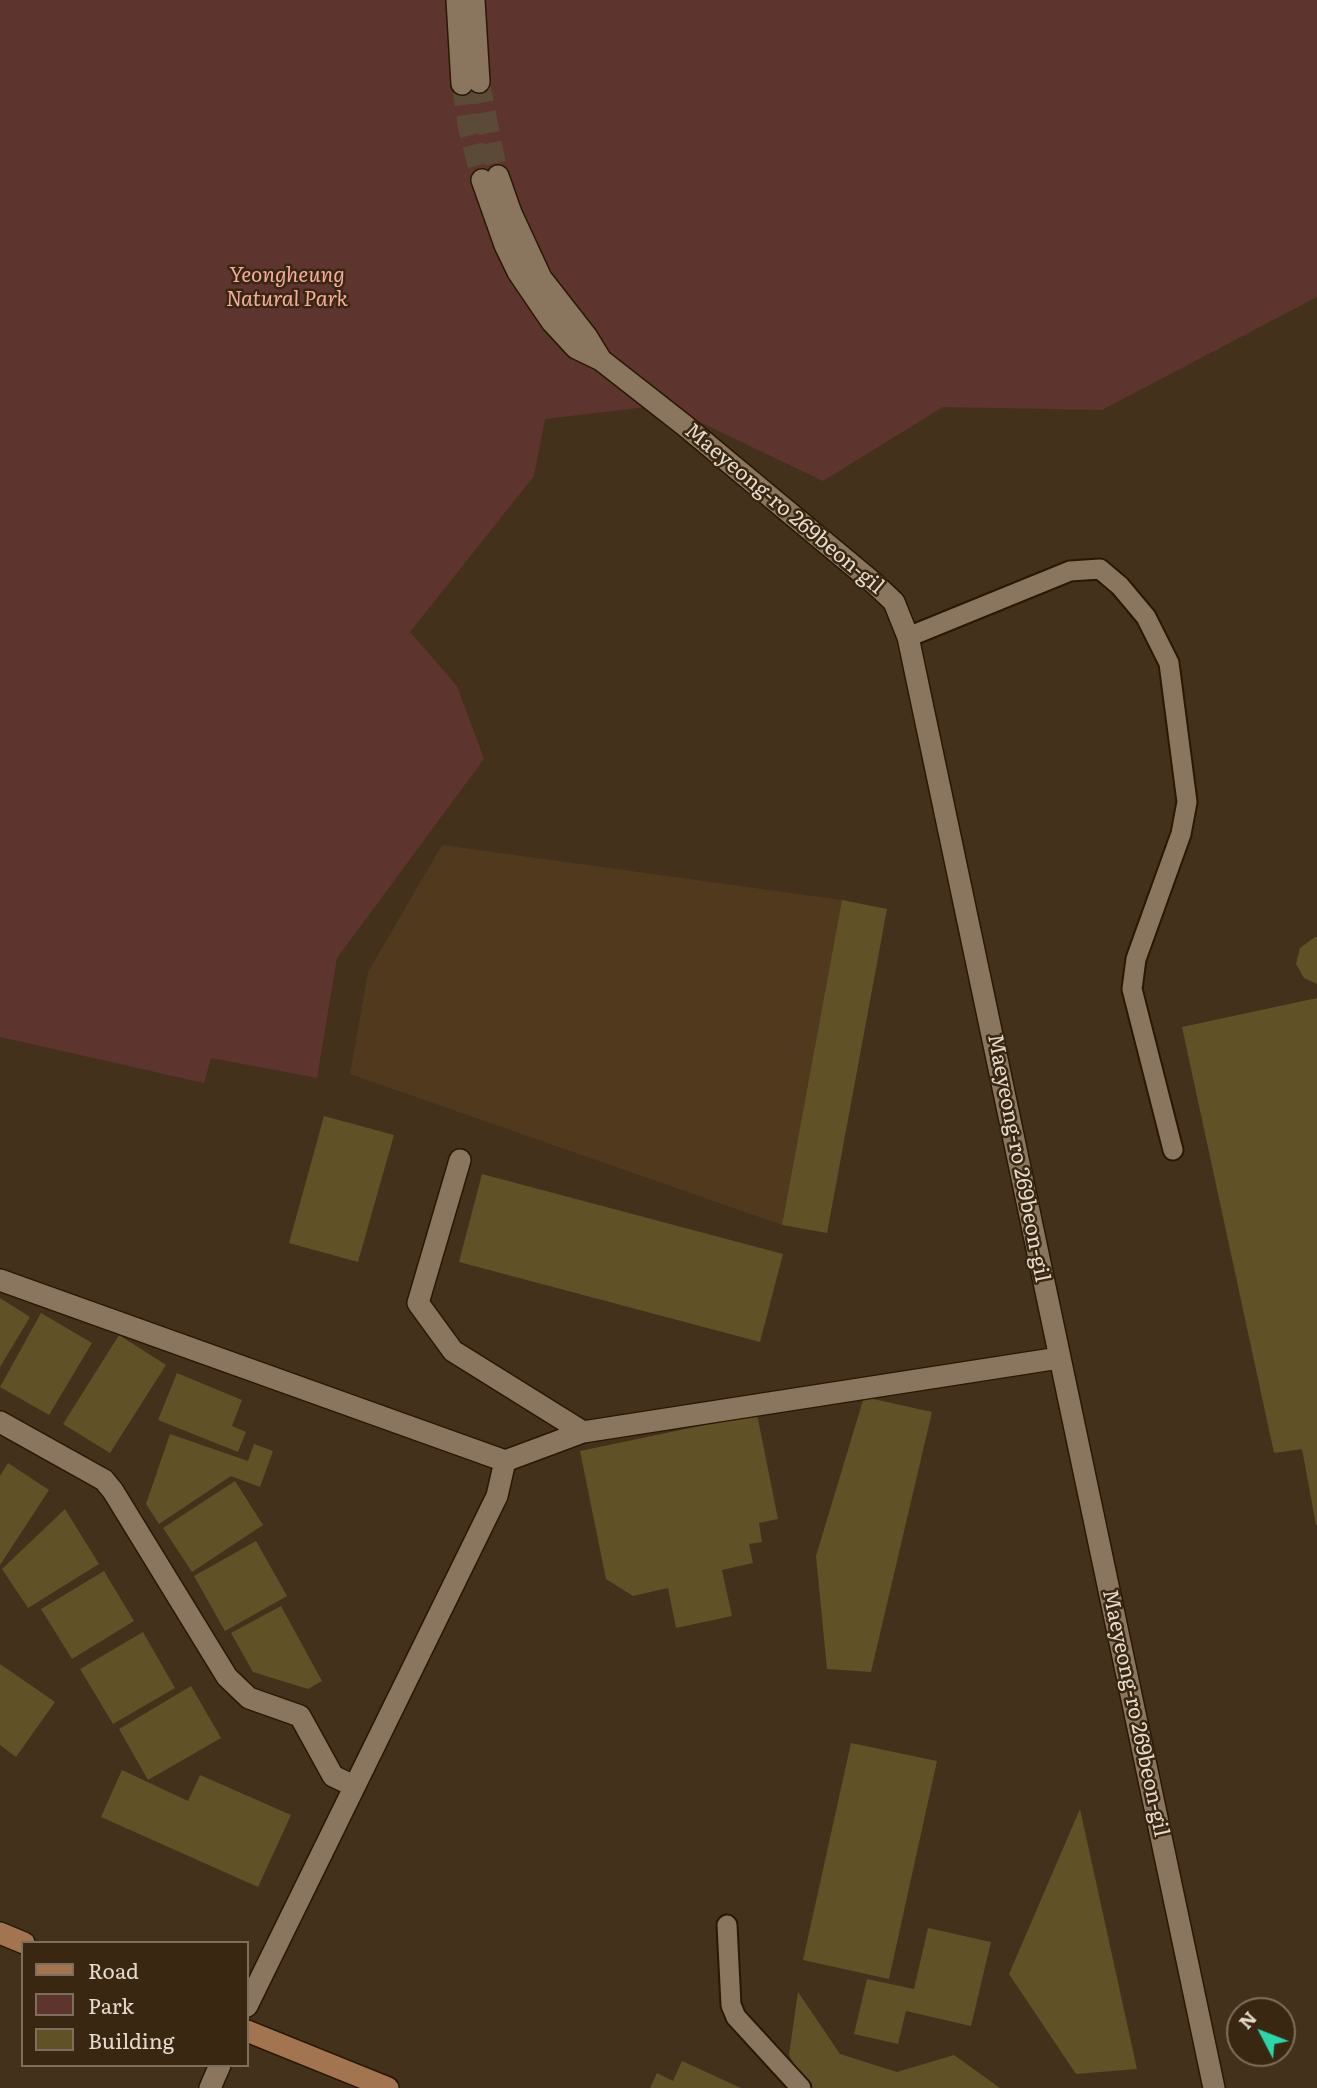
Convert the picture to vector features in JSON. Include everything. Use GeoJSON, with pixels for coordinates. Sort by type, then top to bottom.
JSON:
{"type":"FeatureCollection","features":[{"type":"Feature","properties":{"kind":"street"},"geometry":{"type":"LineString","coordinates":[[457,0],[470,83],[474,0]]}},
{"type":"Feature","properties":{"kind":"street","name":"Maeyeong-ro 269beon-gil"},"geometry":{"type":"LineString","coordinates":[[490,178],[541,278],[587,337],[601,360],[875,584],[894,602],[908,637],[969,915],[1059,1358],[1214,2088]]}},
{"type":"Feature","properties":{"kind":"street"},"geometry":{"type":"LineString","coordinates":[[460,1160],[418,1303],[453,1351],[583,1432]]}},
{"type":"Feature","properties":{"kind":"street"},"geometry":{"type":"LineString","coordinates":[[0,1280],[505,1461],[583,1432],[1059,1358]]}},
{"type":"Feature","properties":{"kind":"street"},"geometry":{"type":"LineString","coordinates":[[0,1422],[104,1480],[227,1677],[249,1698],[300,1716],[333,1776],[354,1786]]}},
{"type":"Feature","properties":{"kind":"street"},"geometry":{"type":"LineString","coordinates":[[248,2004],[497,1496],[505,1461]]}},
{"type":"Feature","properties":{"kind":"street"},"geometry":{"type":"LineString","coordinates":[[0,1933],[21,1942]]}},
{"type":"Feature","properties":{"kind":"street"},"geometry":{"type":"LineString","coordinates":[[248,2031],[388,2088]]}},
{"type":"Feature","properties":{"kind":"street"},"geometry":{"type":"LineString","coordinates":[[210,2088],[219,2067]]}},
{"type":"Feature","properties":{"kind":"lane"},"geometry":{"type":"LineString","coordinates":[[908,637],[1070,570],[1100,569],[1120,586],[1146,617],[1169,663],[1187,802],[1181,834],[1136,959],[1132,989],[1173,1150]]}},
{"type":"Feature","properties":{"kind":"lane"},"geometry":{"type":"LineString","coordinates":[[727,1925],[731,2005],[736,2017],[801,2088]]}},
{"type":"Feature","properties":{"kind":"shaded area"},"geometry":{"type":"Polygon","coordinates":[[[442,845],[842,900],[782,1225],[350,1074],[368,972],[442,845]]]}},
{"type":"Feature","properties":{"kind":"green space","name":"Yeongheung Natural Park"},"geometry":{"type":"Polygon","coordinates":[[[0,0],[1317,0],[1317,297],[1102,410],[943,407],[823,481],[664,405],[545,419],[534,476],[410,632],[457,686],[484,759],[337,958],[317,1078],[211,1058],[204,1083],[0,1037],[0,0]]]}},
{"type":"Feature","properties":{"kind":"building"},"geometry":{"type":"Polygon","coordinates":[[[842,900],[887,909],[827,1233],[782,1225],[842,900]]]}},
{"type":"Feature","properties":{"kind":"building"},"geometry":{"type":"Polygon","coordinates":[[[1315,937],[1317,984],[1304,978],[1296,964],[1300,948],[1315,937]]]}},
{"type":"Feature","properties":{"kind":"building"},"geometry":{"type":"Polygon","coordinates":[[[1317,998],[1316,1525],[1302,1449],[1274,1453],[1182,1027],[1317,998]]]}},
{"type":"Feature","properties":{"kind":"building"},"geometry":{"type":"Polygon","coordinates":[[[324,1116],[394,1135],[358,1262],[289,1243],[324,1116]]]}},
{"type":"Feature","properties":{"kind":"building"},"geometry":{"type":"Polygon","coordinates":[[[482,1174],[783,1254],[760,1342],[459,1262],[482,1174]]]}},
{"type":"Feature","properties":{"kind":"building"},"geometry":{"type":"Polygon","coordinates":[[[0,1298],[30,1317],[0,1367],[0,1298]]]}},
{"type":"Feature","properties":{"kind":"building"},"geometry":{"type":"Polygon","coordinates":[[[41,1313],[92,1343],[49,1415],[0,1387],[41,1313]]]}},
{"type":"Feature","properties":{"kind":"building"},"geometry":{"type":"Polygon","coordinates":[[[119,1335],[166,1365],[110,1453],[63,1424],[119,1335]]]}},
{"type":"Feature","properties":{"kind":"building"},"geometry":{"type":"Polygon","coordinates":[[[177,1373],[242,1400],[232,1426],[246,1432],[238,1452],[158,1420],[177,1373]]]}},
{"type":"Feature","properties":{"kind":"building"},"geometry":{"type":"Polygon","coordinates":[[[864,1397],[932,1412],[871,1672],[827,1669],[816,1556],[864,1397]]]}},
{"type":"Feature","properties":{"kind":"building"},"geometry":{"type":"Polygon","coordinates":[[[757,1414],[778,1519],[759,1523],[762,1542],[749,1544],[753,1563],[722,1570],[732,1616],[676,1628],[668,1588],[633,1596],[606,1579],[580,1451],[757,1414]]]}},
{"type":"Feature","properties":{"kind":"building"},"geometry":{"type":"Polygon","coordinates":[[[170,1434],[248,1461],[254,1444],[273,1451],[260,1487],[231,1476],[159,1524],[146,1504],[170,1434]]]}},
{"type":"Feature","properties":{"kind":"building"},"geometry":{"type":"Polygon","coordinates":[[[8,1463],[49,1490],[0,1565],[0,1476],[8,1463]]]}},
{"type":"Feature","properties":{"kind":"building"},"geometry":{"type":"Polygon","coordinates":[[[235,1481],[263,1525],[192,1572],[163,1528],[235,1481]]]}},
{"type":"Feature","properties":{"kind":"building"},"geometry":{"type":"Polygon","coordinates":[[[65,1509],[99,1564],[28,1608],[2,1569],[65,1509]]]}},
{"type":"Feature","properties":{"kind":"building"},"geometry":{"type":"Polygon","coordinates":[[[256,1541],[287,1596],[225,1631],[194,1576],[256,1541]]]}},
{"type":"Feature","properties":{"kind":"building"},"geometry":{"type":"Polygon","coordinates":[[[104,1571],[134,1621],[72,1659],[41,1609],[104,1571]]]}},
{"type":"Feature","properties":{"kind":"building"},"geometry":{"type":"Polygon","coordinates":[[[281,1606],[322,1681],[308,1689],[253,1672],[231,1633],[281,1606]]]}},
{"type":"Feature","properties":{"kind":"building"},"geometry":{"type":"Polygon","coordinates":[[[143,1632],[175,1688],[113,1724],[80,1669],[143,1632]]]}},
{"type":"Feature","properties":{"kind":"building"},"geometry":{"type":"Polygon","coordinates":[[[0,1664],[55,1702],[16,1757],[0,1745],[0,1664]]]}},
{"type":"Feature","properties":{"kind":"building"},"geometry":{"type":"Polygon","coordinates":[[[191,1686],[221,1738],[148,1780],[119,1729],[191,1686]]]}},
{"type":"Feature","properties":{"kind":"building"},"geometry":{"type":"Polygon","coordinates":[[[851,1743],[937,1761],[889,1979],[803,1960],[851,1743]]]}},
{"type":"Feature","properties":{"kind":"building"},"geometry":{"type":"Polygon","coordinates":[[[122,1770],[188,1801],[200,1775],[291,1815],[258,1887],[101,1817],[122,1770]]]}},
{"type":"Feature","properties":{"kind":"building"},"geometry":{"type":"Polygon","coordinates":[[[1080,1809],[1137,2069],[1076,2074],[1009,1974],[1080,1809]]]}},
{"type":"Feature","properties":{"kind":"building"},"geometry":{"type":"Polygon","coordinates":[[[928,1928],[991,1942],[971,2026],[906,2011],[898,2044],[854,2034],[867,1979],[914,1989],[928,1928]]]}},
{"type":"Feature","properties":{"kind":"building"},"geometry":{"type":"Polygon","coordinates":[[[798,1992],[840,2054],[897,2072],[954,2055],[1000,2088],[807,2088],[789,2055],[798,1992]]]}},
{"type":"Feature","properties":{"kind":"building"},"geometry":{"type":"Polygon","coordinates":[[[682,2061],[741,2088],[650,2088],[657,2073],[673,2081],[682,2061]]]}},
{"type":"Feature","properties":{"kind":"tunnel"},"geometry":{"type":"LineString","coordinates":[[479,82],[498,176]]}},
{"type":"Feature","properties":{"kind":"tunnel"},"geometry":{"type":"LineString","coordinates":[[462,84],[469,130],[482,180]]}}]}
